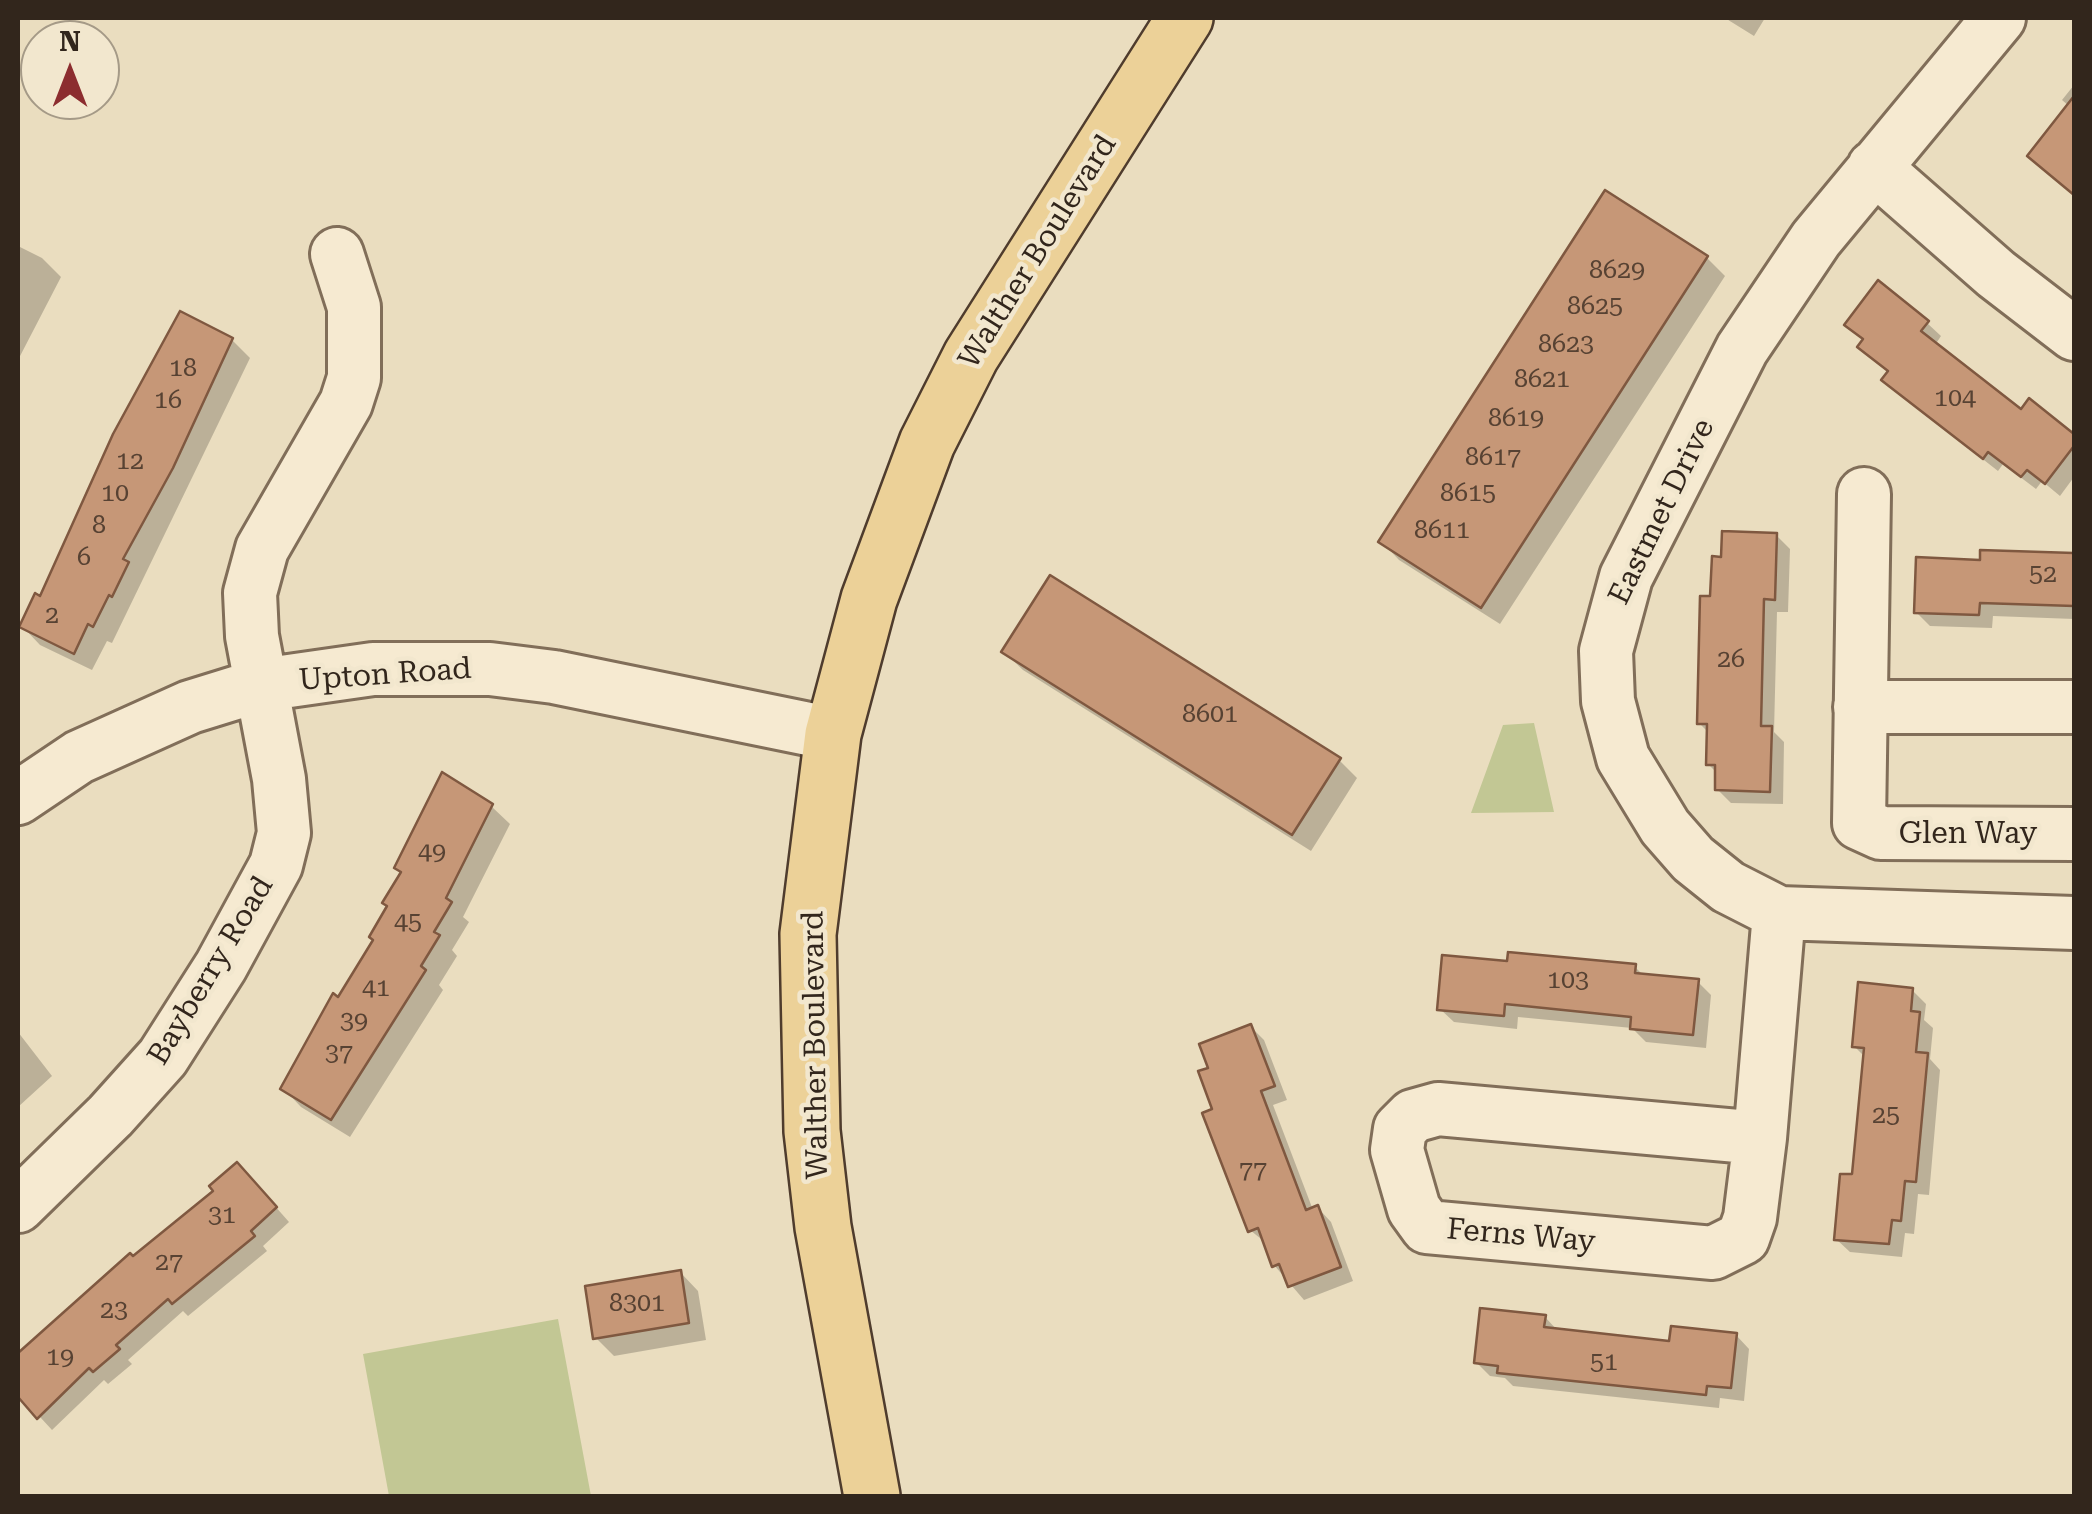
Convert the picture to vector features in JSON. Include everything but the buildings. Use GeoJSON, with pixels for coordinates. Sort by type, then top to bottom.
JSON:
{"type":"FeatureCollection","features":[{"type":"Feature","properties":{"kind":"main road","name":"Walther Boulevard"},"geometry":{"type":"LineString","coordinates":[[872,1496],[823,1227],[812,1131],[808,934],[833,734],[869,599],[927,443],[971,356],[1185,18]]}},
{"type":"Feature","properties":{"kind":"street","name":"Eastmet Drive"},"geometry":{"type":"LineString","coordinates":[[1999,18],[1816,239],[1742,349],[1626,577],[1606,651],[1613,730],[1655,812],[1693,860],[1728,887],[1779,913],[2074,922]]}},
{"type":"Feature","properties":{"kind":"street"},"geometry":{"type":"LineString","coordinates":[[1874,168],[1996,274],[2074,334]]}},
{"type":"Feature","properties":{"kind":"street","name":"Bayberry Road"},"geometry":{"type":"LineString","coordinates":[[18,1206],[110,1116],[163,1057],[262,897],[284,833],[279,779],[250,613],[254,575],[262,549],[346,402],[354,378],[354,307],[337,254]]}},
{"type":"Feature","properties":{"kind":"street","name":"Glen Way"},"geometry":{"type":"LineString","coordinates":[[1864,494],[1859,823],[1881,833],[2074,834]]}},
{"type":"Feature","properties":{"kind":"street","name":"Upton Road"},"geometry":{"type":"LineString","coordinates":[[18,798],[121,735],[261,686],[373,669],[490,669],[554,677],[833,734]]}},
{"type":"Feature","properties":{"kind":"street"},"geometry":{"type":"LineString","coordinates":[[1860,707],[2074,707]]}},
{"type":"Feature","properties":{"kind":"street","name":"Ferns Way"},"geometry":{"type":"LineString","coordinates":[[1760,1138],[1438,1109],[1413,1116],[1400,1129],[1397,1150],[1414,1208],[1427,1227],[1713,1253],[1743,1238],[1750,1218],[1760,1138],[1779,913]]}},
{"type":"Feature","properties":{"kind":"green space"},"geometry":{"type":"Polygon","coordinates":[[[1534,723],[1554,812],[1471,813],[1503,725],[1534,723]]]}},
{"type":"Feature","properties":{"kind":"green space"},"geometry":{"type":"Polygon","coordinates":[[[558,1319],[591,1496],[389,1496],[363,1354],[558,1319]]]}}]}
